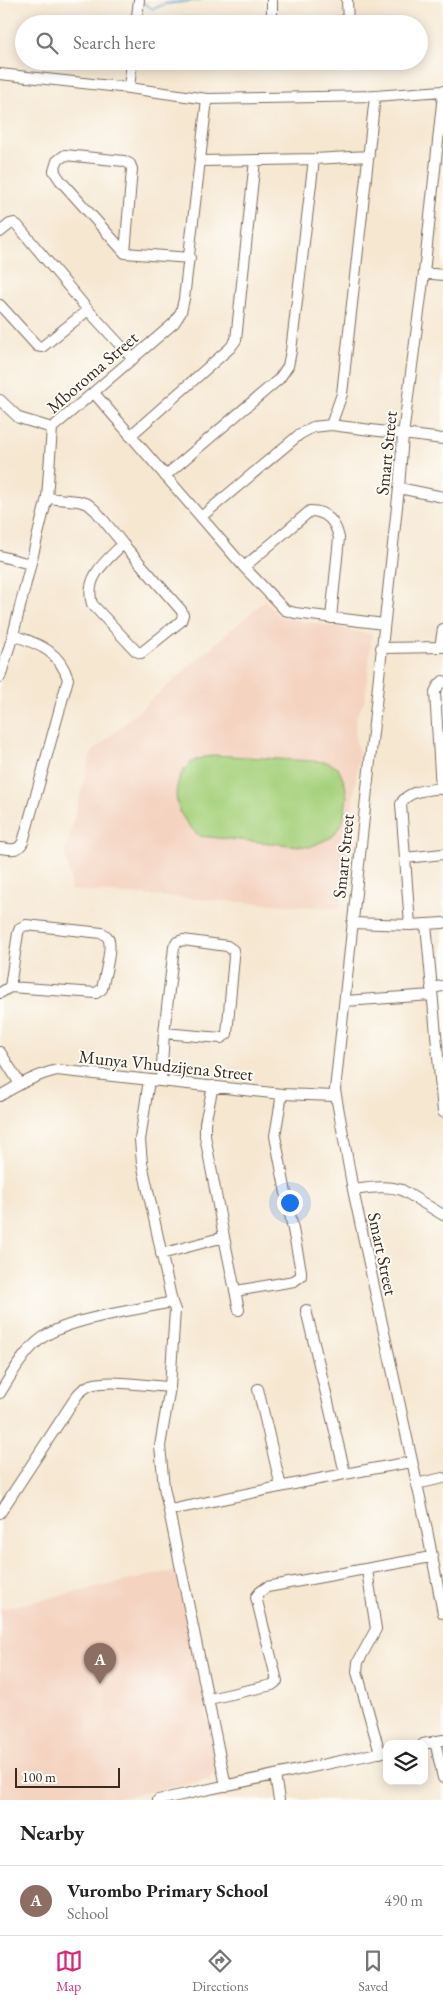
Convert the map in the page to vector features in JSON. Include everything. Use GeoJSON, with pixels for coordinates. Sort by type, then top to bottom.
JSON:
{"type":"FeatureCollection","features":[{"type":"Feature","properties":{"kind":"street"},"geometry":{"type":"LineString","coordinates":[[137,15],[139,0]]}},
{"type":"Feature","properties":{"kind":"street"},"geometry":{"type":"LineString","coordinates":[[272,0],[272,15]]}},
{"type":"Feature","properties":{"kind":"street"},"geometry":{"type":"LineString","coordinates":[[347,0],[348,15]]}},
{"type":"Feature","properties":{"kind":"street"},"geometry":{"type":"LineString","coordinates":[[129,88],[131,70]]}},
{"type":"Feature","properties":{"kind":"street"},"geometry":{"type":"LineString","coordinates":[[0,74],[129,88],[207,99],[375,96],[443,92]]}},
{"type":"Feature","properties":{"kind":"street","name":"Smart Street"},"geometry":{"type":"LineString","coordinates":[[443,92],[424,273],[403,436],[335,1096],[353,1190],[443,1613]]}},
{"type":"Feature","properties":{"kind":"street"},"geometry":{"type":"LineString","coordinates":[[332,425],[342,394],[375,96]]}},
{"type":"Feature","properties":{"kind":"street","name":"Mboroma Street"},"geometry":{"type":"LineString","coordinates":[[0,677],[13,635],[47,498],[52,428],[174,323],[181,312],[190,258],[207,99]]}},
{"type":"Feature","properties":{"kind":"street"},"geometry":{"type":"LineString","coordinates":[[125,253],[132,169],[130,164],[124,161],[64,155],[57,161],[54,171],[125,253],[190,258]]}},
{"type":"Feature","properties":{"kind":"street"},"geometry":{"type":"LineString","coordinates":[[201,161],[369,156]]}},
{"type":"Feature","properties":{"kind":"street"},"geometry":{"type":"LineString","coordinates":[[164,476],[279,378],[288,366],[293,342],[314,159]]}},
{"type":"Feature","properties":{"kind":"street"},"geometry":{"type":"LineString","coordinates":[[130,436],[230,348],[236,340],[255,160]]}},
{"type":"Feature","properties":{"kind":"street"},"geometry":{"type":"LineString","coordinates":[[0,232],[10,224],[14,223],[18,226],[88,310],[133,359]]}},
{"type":"Feature","properties":{"kind":"street"},"geometry":{"type":"LineString","coordinates":[[424,273],[443,275]]}},
{"type":"Feature","properties":{"kind":"street"},"geometry":{"type":"LineString","coordinates":[[0,305],[37,346],[42,346],[88,310]]}},
{"type":"Feature","properties":{"kind":"street"},"geometry":{"type":"LineString","coordinates":[[94,393],[244,567],[285,610],[384,624]]}},
{"type":"Feature","properties":{"kind":"street"},"geometry":{"type":"LineString","coordinates":[[0,400],[19,418],[52,428]]}},
{"type":"Feature","properties":{"kind":"street"},"geometry":{"type":"LineString","coordinates":[[201,517],[300,434],[314,427],[332,425],[403,436],[443,439]]}},
{"type":"Feature","properties":{"kind":"street"},"geometry":{"type":"LineString","coordinates":[[399,488],[443,497]]}},
{"type":"Feature","properties":{"kind":"street"},"geometry":{"type":"LineString","coordinates":[[47,498],[88,504],[96,510],[181,610],[184,615],[181,621],[142,653],[136,651],[92,604],[89,594],[98,568],[123,544]]}},
{"type":"Feature","properties":{"kind":"street"},"geometry":{"type":"LineString","coordinates":[[244,567],[310,511],[319,511],[337,528],[339,538],[331,618]]}},
{"type":"Feature","properties":{"kind":"street"},"geometry":{"type":"LineString","coordinates":[[0,556],[30,564]]}},
{"type":"Feature","properties":{"kind":"street"},"geometry":{"type":"LineString","coordinates":[[381,648],[442,647],[443,629]]}},
{"type":"Feature","properties":{"kind":"street"},"geometry":{"type":"LineString","coordinates":[[0,848],[15,849],[20,847],[23,842],[68,679],[66,671],[49,650],[42,645],[13,635]]}},
{"type":"Feature","properties":{"kind":"street"},"geometry":{"type":"LineString","coordinates":[[410,925],[401,804],[404,798],[410,794],[442,789],[440,736],[435,692],[443,681]]}},
{"type":"Feature","properties":{"kind":"street"},"geometry":{"type":"LineString","coordinates":[[405,858],[443,854]]}},
{"type":"Feature","properties":{"kind":"street"},"geometry":{"type":"LineString","coordinates":[[352,924],[410,925],[443,922]]}},
{"type":"Feature","properties":{"kind":"street"},"geometry":{"type":"LineString","coordinates":[[426,924],[443,1112]]}},
{"type":"Feature","properties":{"kind":"street"},"geometry":{"type":"LineString","coordinates":[[0,993],[10,987],[96,993],[102,989],[104,982],[110,943],[108,936],[102,933],[26,925],[20,928],[10,987]]}},
{"type":"Feature","properties":{"kind":"street"},"geometry":{"type":"LineString","coordinates":[[161,1081],[164,1033],[174,947],[177,942],[183,940],[227,946],[233,950],[234,957],[226,1034],[221,1038],[164,1033]]}},
{"type":"Feature","properties":{"kind":"street"},"geometry":{"type":"LineString","coordinates":[[345,1001],[432,991],[443,986]]}},
{"type":"Feature","properties":{"kind":"street"},"geometry":{"type":"LineString","coordinates":[[0,1052],[20,1084]]}},
{"type":"Feature","properties":{"kind":"street","name":"Munya Vhudzijena Street"},"geometry":{"type":"LineString","coordinates":[[0,1096],[40,1074],[57,1070],[282,1094],[335,1096]]}},
{"type":"Feature","properties":{"kind":"street"},"geometry":{"type":"LineString","coordinates":[[148,1080],[140,1148],[146,1186],[176,1317],[170,1387],[160,1450],[164,1487],[226,1786]]}},
{"type":"Feature","properties":{"kind":"street"},"geometry":{"type":"LineString","coordinates":[[213,1086],[205,1136],[239,1310]]}},
{"type":"Feature","properties":{"kind":"street"},"geometry":{"type":"LineString","coordinates":[[236,1291],[294,1281],[301,1276],[302,1271],[275,1136],[282,1094]]}},
{"type":"Feature","properties":{"kind":"street"},"geometry":{"type":"LineString","coordinates":[[353,1190],[396,1188],[443,1214]]}},
{"type":"Feature","properties":{"kind":"street"},"geometry":{"type":"LineString","coordinates":[[161,1254],[224,1237]]}},
{"type":"Feature","properties":{"kind":"street"},"geometry":{"type":"LineString","coordinates":[[0,1392],[21,1360],[41,1338],[77,1323],[172,1302]]}},
{"type":"Feature","properties":{"kind":"street"},"geometry":{"type":"LineString","coordinates":[[306,1310],[345,1473]]}},
{"type":"Feature","properties":{"kind":"street"},"geometry":{"type":"LineString","coordinates":[[0,1513],[78,1394],[84,1388],[92,1385],[117,1383],[170,1387]]}},
{"type":"Feature","properties":{"kind":"street"},"geometry":{"type":"LineString","coordinates":[[258,1389],[281,1487]]}},
{"type":"Feature","properties":{"kind":"street"},"geometry":{"type":"LineString","coordinates":[[170,1510],[312,1482],[345,1473],[412,1462]]}},
{"type":"Feature","properties":{"kind":"street"},"geometry":{"type":"LineString","coordinates":[[416,1484],[443,1478]]}},
{"type":"Feature","properties":{"kind":"street"},"geometry":{"type":"LineString","coordinates":[[209,1699],[272,1685],[277,1681],[256,1597],[260,1592],[267,1588],[431,1557]]}},
{"type":"Feature","properties":{"kind":"street"},"geometry":{"type":"LineString","coordinates":[[158,1800],[383,1752],[357,1672],[358,1662],[376,1629],[367,1570]]}},
{"type":"Feature","properties":{"kind":"street"},"geometry":{"type":"LineString","coordinates":[[439,1740],[443,1778]]}},
{"type":"Feature","properties":{"kind":"street"},"geometry":{"type":"LineString","coordinates":[[275,1775],[280,1800]]}},
{"type":"Feature","properties":{"kind":"shaded area"},"geometry":{"type":"Polygon","coordinates":[[[265,600],[279,616],[372,634],[365,700],[357,715],[355,726],[355,739],[359,752],[340,909],[70,890],[70,876],[65,853],[91,753],[265,600]]]}},
{"type":"Feature","properties":{"kind":"shaded area"},"geometry":{"type":"Polygon","coordinates":[[[176,1570],[217,1764],[209,1780],[108,1800],[0,1800],[0,1609],[176,1570]]]}},
{"type":"Feature","properties":{"kind":"green space"},"geometry":{"type":"Polygon","coordinates":[[[215,755],[327,762],[338,768],[345,784],[347,797],[343,822],[332,837],[310,847],[199,836],[182,816],[177,802],[177,786],[186,767],[200,758],[215,755]]]}},
{"type":"Feature","properties":{"kind":"waterway"},"geometry":{"type":"LineString","coordinates":[[143,3],[153,9],[165,4],[200,0]]}},
{"type":"Feature","properties":{"kind":"place","name":"Vurombo Primary School"},"geometry":{"type":"Point","coordinates":[100,1684]}}]}
